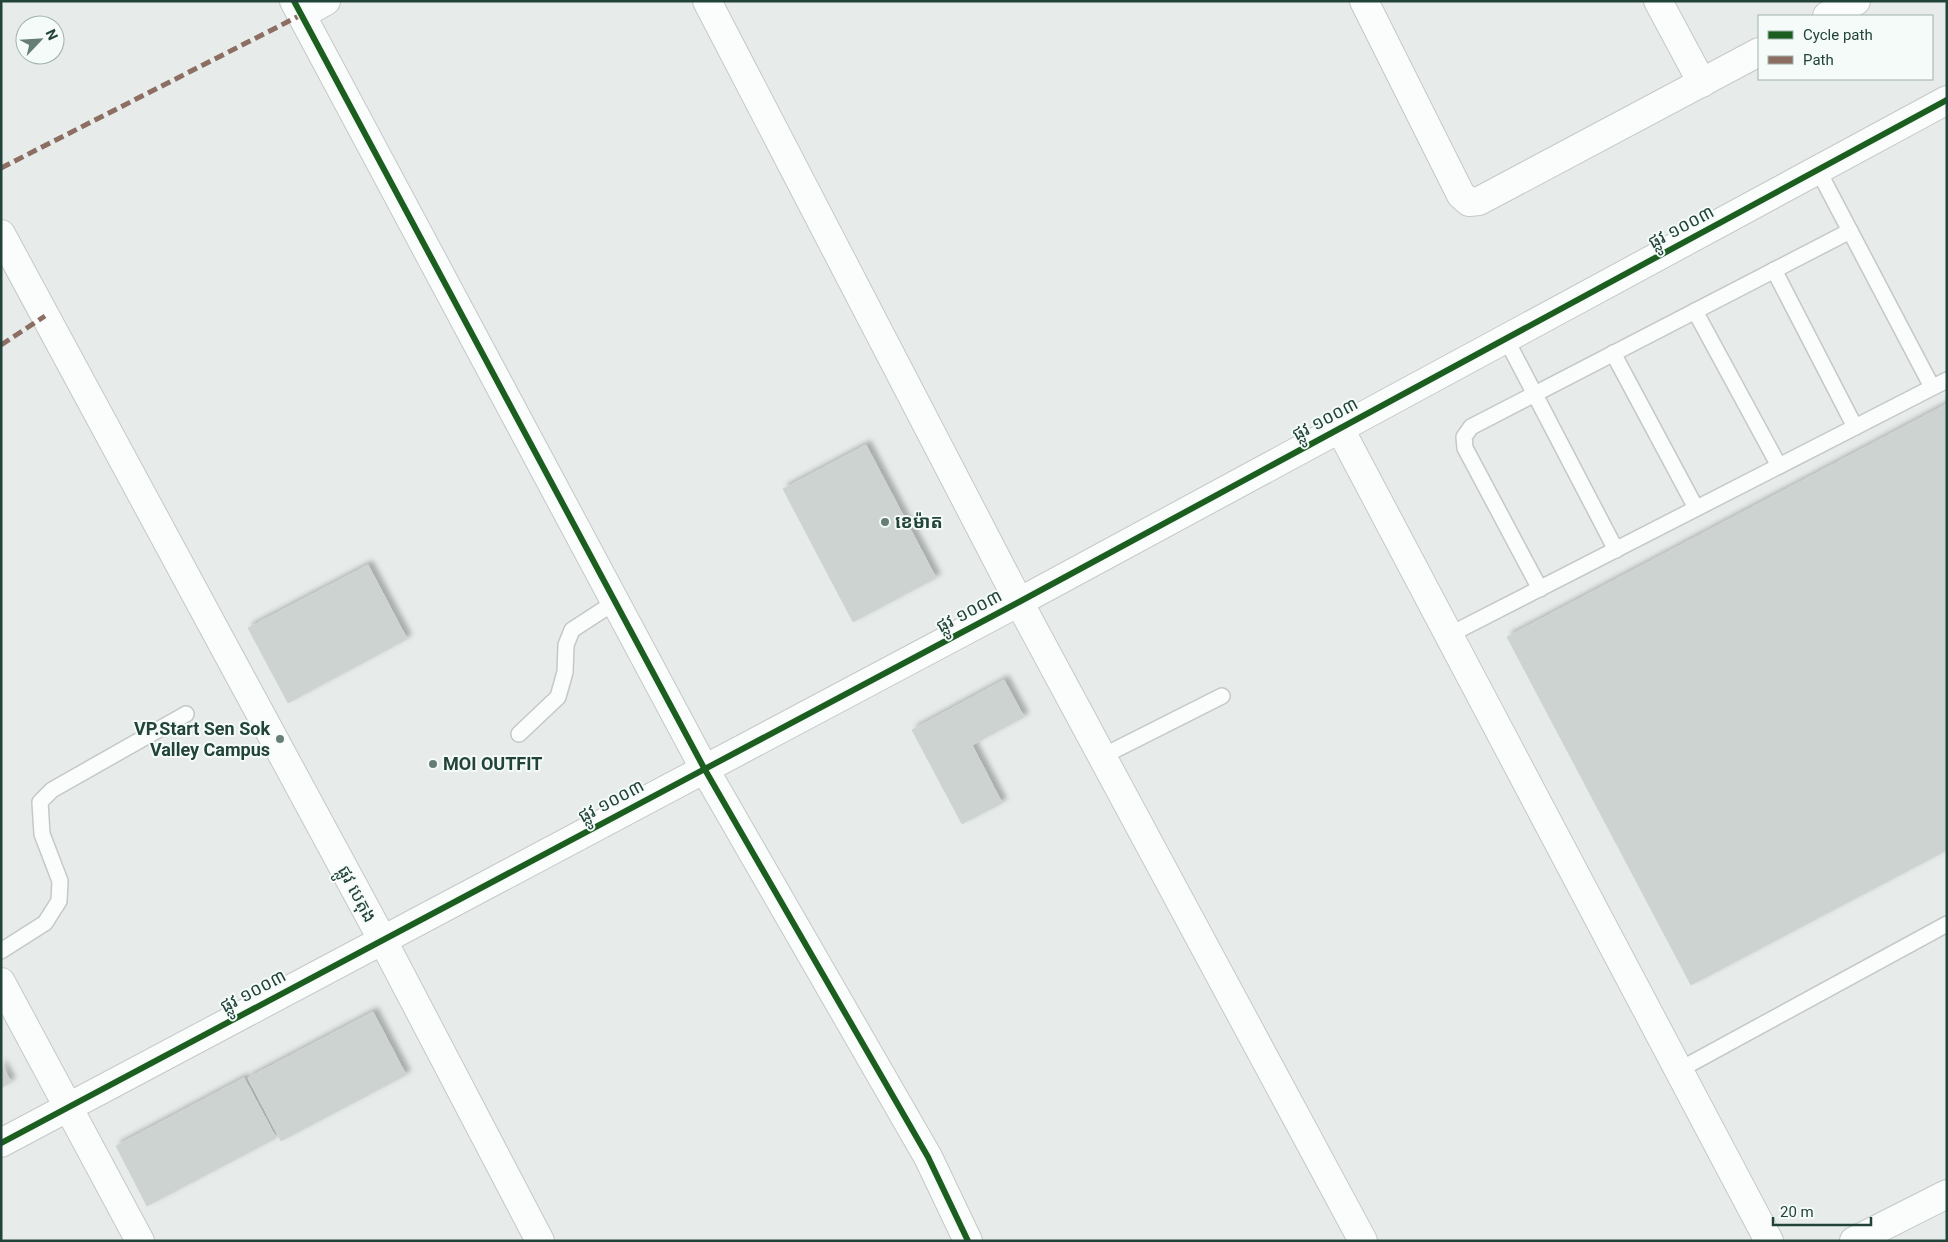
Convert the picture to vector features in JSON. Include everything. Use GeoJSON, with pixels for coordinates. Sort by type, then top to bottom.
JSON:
{"type":"FeatureCollection","features":[{"type":"Feature","properties":{"kind":"street"},"geometry":{"type":"LineString","coordinates":[[326,1],[298,8],[704,768],[928,1157],[968,1241]]}},
{"type":"Feature","properties":{"kind":"street"},"geometry":{"type":"LineString","coordinates":[[707,1],[1019,602],[1362,1241]]}},
{"type":"Feature","properties":{"kind":"street"},"geometry":{"type":"LineString","coordinates":[[1364,1],[1461,195],[1469,202],[1479,201],[1758,53]]}},
{"type":"Feature","properties":{"kind":"street"},"geometry":{"type":"LineString","coordinates":[[1658,1],[1702,83]]}},
{"type":"Feature","properties":{"kind":"street"},"geometry":{"type":"LineString","coordinates":[[1830,15],[1856,1]]}},
{"type":"Feature","properties":{"kind":"street","name":"ផ្លូវ ១០០៣"},"geometry":{"type":"LineString","coordinates":[[1,1143],[1019,602],[1947,100]]}},
{"type":"Feature","properties":{"kind":"street","name":"ផ្លូវ បេតុង"},"geometry":{"type":"LineString","coordinates":[[1,234],[382,940],[540,1241]]}},
{"type":"Feature","properties":{"kind":"street"},"geometry":{"type":"LineString","coordinates":[[1340,429],[1769,1241]]}},
{"type":"Feature","properties":{"kind":"street"},"geometry":{"type":"LineString","coordinates":[[1,982],[140,1241]]}},
{"type":"Feature","properties":{"kind":"street"},"geometry":{"type":"LineString","coordinates":[[1854,1241],[1947,1194]]}},
{"type":"Feature","properties":{"kind":"lane"},"geometry":{"type":"LineString","coordinates":[[1818,170],[1932,388]]}},
{"type":"Feature","properties":{"kind":"lane"},"geometry":{"type":"LineString","coordinates":[[1540,589],[1464,448],[1464,437],[1471,426],[1850,231]]}},
{"type":"Feature","properties":{"kind":"lane"},"geometry":{"type":"LineString","coordinates":[[1774,270],[1855,427]]}},
{"type":"Feature","properties":{"kind":"lane"},"geometry":{"type":"LineString","coordinates":[[1695,310],[1778,466]]}},
{"type":"Feature","properties":{"kind":"lane"},"geometry":{"type":"LineString","coordinates":[[1506,339],[1616,550]]}},
{"type":"Feature","properties":{"kind":"lane"},"geometry":{"type":"LineString","coordinates":[[1612,353],[1696,508]]}},
{"type":"Feature","properties":{"kind":"lane"},"geometry":{"type":"LineString","coordinates":[[1449,636],[1947,380]]}},
{"type":"Feature","properties":{"kind":"lane"},"geometry":{"type":"LineString","coordinates":[[519,734],[558,697],[565,672],[566,645],[572,630],[615,602]]}},
{"type":"Feature","properties":{"kind":"lane"},"geometry":{"type":"LineString","coordinates":[[1103,756],[1222,696]]}},
{"type":"Feature","properties":{"kind":"lane"},"geometry":{"type":"LineString","coordinates":[[1,951],[45,923],[59,901],[60,881],[42,834],[40,802],[52,790],[186,714]]}},
{"type":"Feature","properties":{"kind":"lane"},"geometry":{"type":"LineString","coordinates":[[1679,1070],[1947,924]]}},
{"type":"Feature","properties":{"kind":"building"},"geometry":{"type":"Polygon","coordinates":[[[1947,404],[1947,850],[1691,985],[1507,637],[1947,404]]]}},
{"type":"Feature","properties":{"kind":"building"},"geometry":{"type":"Polygon","coordinates":[[[866,445],[936,578],[853,622],[783,489],[866,445]]]}},
{"type":"Feature","properties":{"kind":"building"},"geometry":{"type":"Polygon","coordinates":[[[368,565],[407,639],[288,703],[248,628],[368,565]]]}},
{"type":"Feature","properties":{"kind":"building"},"geometry":{"type":"Polygon","coordinates":[[[1004,680],[1024,717],[972,745],[1002,803],[962,824],[912,730],[1004,680]]]}},
{"type":"Feature","properties":{"kind":"building"},"geometry":{"type":"Polygon","coordinates":[[[373,1012],[406,1075],[281,1141],[248,1078],[373,1012]]]}},
{"type":"Feature","properties":{"kind":"building"},"geometry":{"type":"Polygon","coordinates":[[[1,1064],[11,1082],[1,1088],[1,1064]]]}},
{"type":"Feature","properties":{"kind":"building"},"geometry":{"type":"Polygon","coordinates":[[[244,1078],[276,1138],[147,1206],[116,1146],[244,1078]]]}},
{"type":"Feature","properties":{"kind":"marked path"},"geometry":{"type":"LineString","coordinates":[[1,168],[301,15]]}},
{"type":"Feature","properties":{"kind":"marked path"},"geometry":{"type":"LineString","coordinates":[[1,345],[45,316]]}},
{"type":"Feature","properties":{"kind":"cycle path"},"geometry":{"type":"LineString","coordinates":[[294,1],[704,768],[928,1157],[968,1241]]}},
{"type":"Feature","properties":{"kind":"cycle path"},"geometry":{"type":"LineString","coordinates":[[1,1143],[1019,602],[1947,100]]}},
{"type":"Feature","properties":{"kind":"place","name":"ខេម៉ាត"},"geometry":{"type":"Point","coordinates":[885,522]}},
{"type":"Feature","properties":{"kind":"place","name":"VP.Start Sen Sok Valley Campus"},"geometry":{"type":"Point","coordinates":[280,739]}},
{"type":"Feature","properties":{"kind":"place","name":"MOI OUTFIT"},"geometry":{"type":"Point","coordinates":[433,764]}}]}
